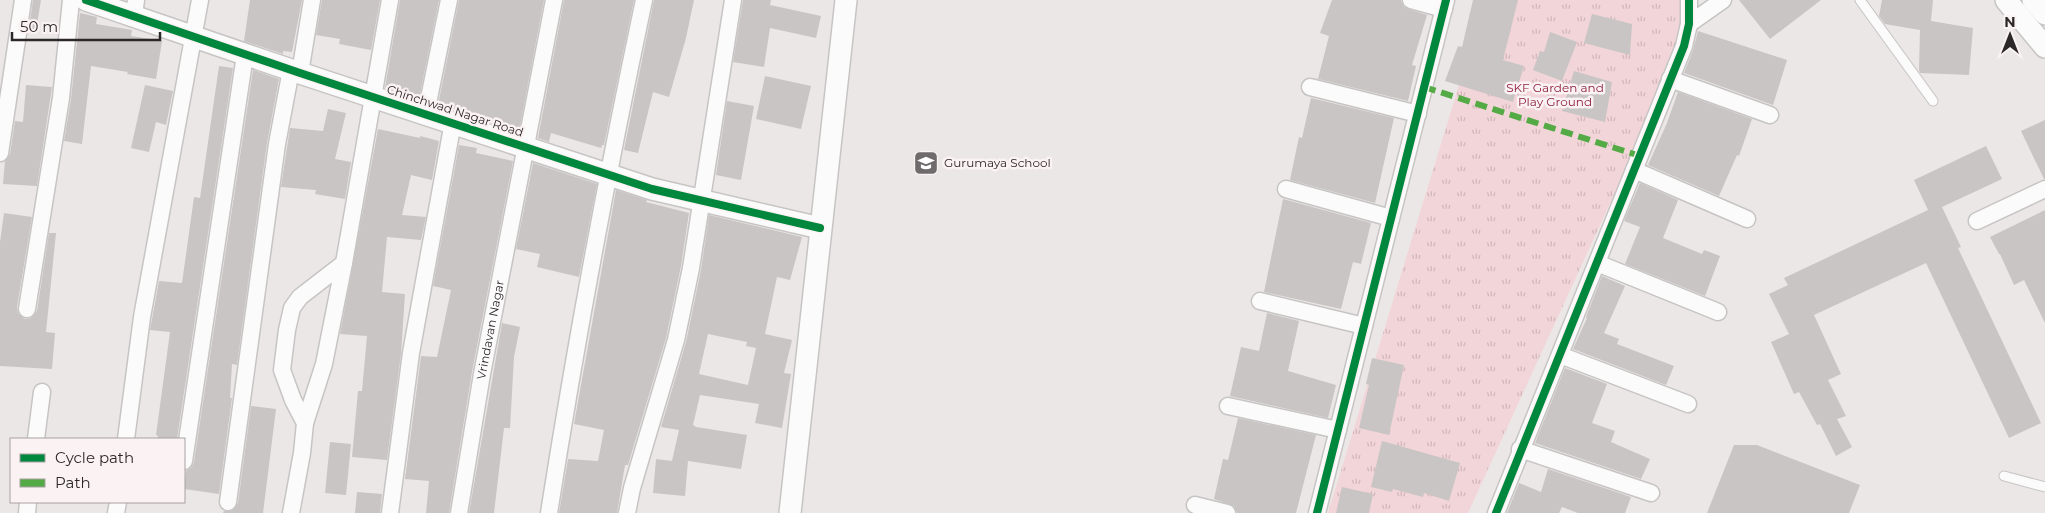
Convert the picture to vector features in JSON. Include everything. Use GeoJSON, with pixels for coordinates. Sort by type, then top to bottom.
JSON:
{"type":"FeatureCollection","features":[{"type":"Feature","properties":{"kind":"street"},"geometry":{"type":"LineString","coordinates":[[0,153],[22,0]]}},
{"type":"Feature","properties":{"kind":"street"},"geometry":{"type":"LineString","coordinates":[[28,309],[60,98],[71,0]]}},
{"type":"Feature","properties":{"kind":"street","name":"Chinchwad Nagar Road"},"geometry":{"type":"LineString","coordinates":[[86,0],[135,8],[193,37],[652,189],[820,228]]}},
{"type":"Feature","properties":{"kind":"street"},"geometry":{"type":"LineString","coordinates":[[126,438],[142,317],[200,0]]}},
{"type":"Feature","properties":{"kind":"street"},"geometry":{"type":"LineString","coordinates":[[228,502],[277,144],[312,0]]}},
{"type":"Feature","properties":{"kind":"street"},"geometry":{"type":"LineString","coordinates":[[291,513],[302,453],[305,423],[324,364],[344,263],[390,0]]}},
{"type":"Feature","properties":{"kind":"street"},"geometry":{"type":"LineString","coordinates":[[426,114],[449,0]]}},
{"type":"Feature","properties":{"kind":"street","name":"Vrindavan Nagar"},"geometry":{"type":"LineString","coordinates":[[459,513],[482,374],[554,0]]}},
{"type":"Feature","properties":{"kind":"street"},"geometry":{"type":"LineString","coordinates":[[549,513],[573,362],[608,173],[644,0]]}},
{"type":"Feature","properties":{"kind":"street"},"geometry":{"type":"LineString","coordinates":[[627,513],[632,488],[676,340],[692,268],[733,0]]}},
{"type":"Feature","properties":{"kind":"street"},"geometry":{"type":"LineString","coordinates":[[790,513],[846,0]]}},
{"type":"Feature","properties":{"kind":"street"},"geometry":{"type":"LineString","coordinates":[[1317,513],[1445,4],[1411,0]]}},
{"type":"Feature","properties":{"kind":"street"},"geometry":{"type":"LineString","coordinates":[[1496,513],[1520,449],[1560,356],[1684,46],[1689,24],[1689,0]]}},
{"type":"Feature","properties":{"kind":"street"},"geometry":{"type":"LineString","coordinates":[[1689,24],[1723,0]]}},
{"type":"Feature","properties":{"kind":"street"},"geometry":{"type":"LineString","coordinates":[[2006,0],[2045,46]]}},
{"type":"Feature","properties":{"kind":"street"},"geometry":{"type":"LineString","coordinates":[[2033,0],[2045,14]]}},
{"type":"Feature","properties":{"kind":"street"},"geometry":{"type":"LineString","coordinates":[[185,454],[245,54]]}},
{"type":"Feature","properties":{"kind":"street"},"geometry":{"type":"LineString","coordinates":[[1670,79],[1770,115]]}},
{"type":"Feature","properties":{"kind":"street"},"geometry":{"type":"LineString","coordinates":[[1310,87],[1418,114]]}},
{"type":"Feature","properties":{"kind":"street"},"geometry":{"type":"LineString","coordinates":[[390,513],[411,354],[453,122]]}},
{"type":"Feature","properties":{"kind":"street"},"geometry":{"type":"LineString","coordinates":[[1634,170],[1747,219]]}},
{"type":"Feature","properties":{"kind":"street"},"geometry":{"type":"LineString","coordinates":[[1286,189],[1391,218]]}},
{"type":"Feature","properties":{"kind":"street"},"geometry":{"type":"LineString","coordinates":[[1977,221],[2045,189]]}},
{"type":"Feature","properties":{"kind":"street"},"geometry":{"type":"LineString","coordinates":[[305,423],[293,400],[282,370],[292,308],[300,296],[344,263]]}},
{"type":"Feature","properties":{"kind":"street"},"geometry":{"type":"LineString","coordinates":[[1597,263],[1718,312]]}},
{"type":"Feature","properties":{"kind":"street"},"geometry":{"type":"LineString","coordinates":[[1260,301],[1364,326]]}},
{"type":"Feature","properties":{"kind":"street"},"geometry":{"type":"LineString","coordinates":[[1560,356],[1688,404]]}},
{"type":"Feature","properties":{"kind":"street"},"geometry":{"type":"LineString","coordinates":[[36,438],[42,392]]}},
{"type":"Feature","properties":{"kind":"street"},"geometry":{"type":"LineString","coordinates":[[1228,406],[1338,430]]}},
{"type":"Feature","properties":{"kind":"street"},"geometry":{"type":"LineString","coordinates":[[1520,449],[1651,493]]}},
{"type":"Feature","properties":{"kind":"street"},"geometry":{"type":"LineString","coordinates":[[1195,505],[1227,513]]}},
{"type":"Feature","properties":{"kind":"lane"},"geometry":{"type":"LineString","coordinates":[[1860,0],[1933,101]]}},
{"type":"Feature","properties":{"kind":"lane"},"geometry":{"type":"LineString","coordinates":[[2004,476],[2045,487]]}},
{"type":"Feature","properties":{"kind":"green space","name":"SKF Garden and Play Ground"},"geometry":{"type":"Polygon","coordinates":[[[1485,0],[1694,0],[1700,7],[1468,513],[1328,513],[1485,0]]]}},
{"type":"Feature","properties":{"kind":"building"},"geometry":{"type":"Polygon","coordinates":[[[33,0],[41,0],[36,30],[29,29],[33,0]]]}},
{"type":"Feature","properties":{"kind":"building"},"geometry":{"type":"Polygon","coordinates":[[[250,0],[302,0],[292,52],[283,51],[283,54],[244,41],[250,0]]]}},
{"type":"Feature","properties":{"kind":"building"},"geometry":{"type":"Polygon","coordinates":[[[322,0],[380,0],[371,50],[339,44],[340,39],[316,35],[322,0]]]}},
{"type":"Feature","properties":{"kind":"building"},"geometry":{"type":"Polygon","coordinates":[[[400,0],[439,0],[419,99],[385,88],[400,0]]]}},
{"type":"Feature","properties":{"kind":"building"},"geometry":{"type":"Polygon","coordinates":[[[459,0],[544,0],[519,131],[478,118],[478,116],[438,105],[459,0]]]}},
{"type":"Feature","properties":{"kind":"building"},"geometry":{"type":"Polygon","coordinates":[[[564,0],[634,0],[604,145],[601,148],[551,133],[549,142],[538,138],[564,0]]]}},
{"type":"Feature","properties":{"kind":"building"},"geometry":{"type":"Polygon","coordinates":[[[654,0],[694,0],[686,38],[669,97],[653,92],[638,153],[624,150],[654,0]]]}},
{"type":"Feature","properties":{"kind":"building"},"geometry":{"type":"Polygon","coordinates":[[[743,0],[771,0],[770,5],[821,16],[816,38],[770,28],[764,67],[733,62],[743,0]]]}},
{"type":"Feature","properties":{"kind":"building"},"geometry":{"type":"Polygon","coordinates":[[[1332,0],[1401,0],[1404,7],[1427,15],[1412,65],[1416,66],[1408,101],[1318,79],[1329,36],[1320,33],[1332,0]]]}},
{"type":"Feature","properties":{"kind":"building"},"geometry":{"type":"Polygon","coordinates":[[[1473,0],[1518,0],[1503,60],[1524,66],[1513,102],[1445,81],[1458,46],[1462,47],[1473,0]]]}},
{"type":"Feature","properties":{"kind":"building"},"geometry":{"type":"Polygon","coordinates":[[[1739,0],[1821,0],[1770,39],[1739,0]]]}},
{"type":"Feature","properties":{"kind":"building"},"geometry":{"type":"Polygon","coordinates":[[[1882,0],[1933,0],[1931,21],[1973,28],[1969,75],[1920,73],[1920,30],[1885,24],[1879,16],[1882,0]]]}},
{"type":"Feature","properties":{"kind":"building"},"geometry":{"type":"Polygon","coordinates":[[[80,13],[97,17],[96,24],[132,30],[131,36],[162,41],[156,79],[91,66],[82,144],[64,141],[71,99],[80,13]]]}},
{"type":"Feature","properties":{"kind":"building"},"geometry":{"type":"Polygon","coordinates":[[[1592,14],[1632,24],[1630,55],[1584,43],[1592,14]]]}},
{"type":"Feature","properties":{"kind":"building"},"geometry":{"type":"Polygon","coordinates":[[[1698,31],[1787,60],[1773,105],[1684,73],[1698,31]]]}},
{"type":"Feature","properties":{"kind":"building"},"geometry":{"type":"Polygon","coordinates":[[[1550,32],[1577,42],[1562,81],[1533,70],[1540,51],[1544,52],[1550,32]]]}},
{"type":"Feature","properties":{"kind":"building"},"geometry":{"type":"Polygon","coordinates":[[[219,66],[233,68],[177,438],[158,438],[156,435],[170,332],[150,330],[159,281],[182,283],[194,197],[200,198],[219,66]]]}},
{"type":"Feature","properties":{"kind":"building"},"geometry":{"type":"Polygon","coordinates":[[[253,70],[279,79],[267,143],[237,365],[232,364],[230,398],[232,398],[219,494],[185,489],[186,471],[191,468],[194,462],[253,70]]]}},
{"type":"Feature","properties":{"kind":"building"},"geometry":{"type":"Polygon","coordinates":[[[1574,71],[1612,82],[1605,122],[1562,111],[1574,71]]]}},
{"type":"Feature","properties":{"kind":"building"},"geometry":{"type":"Polygon","coordinates":[[[765,76],[811,86],[801,129],[756,119],[765,76]]]}},
{"type":"Feature","properties":{"kind":"building"},"geometry":{"type":"Polygon","coordinates":[[[26,85],[52,87],[37,186],[3,184],[5,161],[10,154],[15,121],[23,122],[26,85]]]}},
{"type":"Feature","properties":{"kind":"building"},"geometry":{"type":"Polygon","coordinates":[[[145,85],[173,91],[166,125],[156,122],[149,152],[131,148],[145,85]]]}},
{"type":"Feature","properties":{"kind":"building"},"geometry":{"type":"Polygon","coordinates":[[[1678,92],[1752,119],[1739,156],[1737,155],[1719,196],[1648,165],[1667,123],[1678,92]]]}},
{"type":"Feature","properties":{"kind":"building"},"geometry":{"type":"Polygon","coordinates":[[[1311,98],[1394,118],[1375,203],[1290,180],[1299,137],[1302,138],[1311,98]]]}},
{"type":"Feature","properties":{"kind":"building"},"geometry":{"type":"Polygon","coordinates":[[[727,101],[754,106],[741,180],[716,175],[727,101]]]}},
{"type":"Feature","properties":{"kind":"building"},"geometry":{"type":"Polygon","coordinates":[[[328,109],[346,113],[335,159],[351,162],[345,199],[315,194],[316,190],[281,187],[290,128],[323,131],[328,109]]]}},
{"type":"Feature","properties":{"kind":"building"},"geometry":{"type":"Polygon","coordinates":[[[2045,120],[2045,179],[2044,179],[2021,131],[2045,120]]]}},
{"type":"Feature","properties":{"kind":"building"},"geometry":{"type":"Polygon","coordinates":[[[378,129],[439,141],[432,180],[411,175],[402,215],[426,217],[421,240],[387,237],[382,292],[405,294],[401,354],[387,460],[352,457],[358,391],[362,391],[367,336],[340,334],[378,129]]]}},
{"type":"Feature","properties":{"kind":"building"},"geometry":{"type":"Polygon","coordinates":[[[459,145],[477,148],[476,153],[513,161],[472,372],[449,513],[426,513],[429,481],[405,479],[421,356],[437,357],[451,290],[433,286],[459,145]]]}},
{"type":"Feature","properties":{"kind":"building"},"geometry":{"type":"Polygon","coordinates":[[[1986,146],[2002,179],[1942,207],[1961,247],[1958,248],[2041,423],[2009,438],[1926,263],[1814,315],[1841,374],[1828,380],[1846,416],[1837,419],[1852,447],[1836,456],[1820,424],[1817,425],[1799,392],[1794,394],[1771,342],[1789,334],[1769,294],[1788,285],[1784,278],[1928,210],[1914,180],[1986,146]]]}},
{"type":"Feature","properties":{"kind":"building"},"geometry":{"type":"Polygon","coordinates":[[[533,163],[597,184],[579,277],[537,267],[540,254],[516,249],[533,163]]]}},
{"type":"Feature","properties":{"kind":"building"},"geometry":{"type":"Polygon","coordinates":[[[1640,183],[1678,200],[1663,238],[1702,254],[1704,250],[1720,256],[1705,296],[1625,264],[1640,227],[1624,221],[1640,183]]]}},
{"type":"Feature","properties":{"kind":"building"},"geometry":{"type":"Polygon","coordinates":[[[616,190],[647,200],[646,202],[689,213],[681,266],[666,338],[628,465],[625,465],[617,513],[559,513],[568,459],[598,461],[604,430],[574,424],[616,190]]]}},
{"type":"Feature","properties":{"kind":"building"},"geometry":{"type":"Polygon","coordinates":[[[1283,199],[1371,223],[1361,264],[1353,262],[1341,309],[1264,292],[1283,199]]]}},
{"type":"Feature","properties":{"kind":"building"},"geometry":{"type":"Polygon","coordinates":[[[2045,210],[2045,323],[2024,280],[2014,285],[1990,237],[2045,210]]]}},
{"type":"Feature","properties":{"kind":"building"},"geometry":{"type":"Polygon","coordinates":[[[4,213],[32,217],[17,307],[18,313],[25,319],[31,318],[37,311],[49,233],[56,233],[46,332],[55,333],[52,369],[0,366],[0,242],[4,213]]]}},
{"type":"Feature","properties":{"kind":"building"},"geometry":{"type":"Polygon","coordinates":[[[709,215],[802,237],[790,280],[777,277],[765,334],[792,340],[784,373],[791,374],[782,428],[755,423],[759,404],[700,395],[693,425],[747,435],[741,469],[688,461],[685,496],[653,493],[656,459],[672,461],[679,430],[661,427],[686,342],[701,270],[709,215]],[[708,334],[699,374],[748,385],[756,348],[746,346],[747,342],[708,334]]]}},
{"type":"Feature","properties":{"kind":"building"},"geometry":{"type":"Polygon","coordinates":[[[1602,276],[1625,286],[1604,333],[1619,339],[1617,344],[1674,366],[1666,385],[1573,349],[1587,318],[1602,276]]]}},
{"type":"Feature","properties":{"kind":"building"},"geometry":{"type":"Polygon","coordinates":[[[1267,313],[1299,321],[1288,371],[1336,385],[1328,418],[1230,396],[1241,347],[1259,351],[1267,313]]]}},
{"type":"Feature","properties":{"kind":"building"},"geometry":{"type":"Polygon","coordinates":[[[502,323],[520,327],[514,357],[510,428],[504,428],[494,513],[469,513],[502,323]]]}},
{"type":"Feature","properties":{"kind":"building"},"geometry":{"type":"Polygon","coordinates":[[[1372,358],[1404,365],[1389,435],[1359,428],[1369,385],[1366,384],[1372,358]]]}},
{"type":"Feature","properties":{"kind":"building"},"geometry":{"type":"Polygon","coordinates":[[[1565,368],[1607,384],[1592,423],[1615,431],[1611,442],[1650,459],[1641,479],[1535,443],[1565,368]]]}},
{"type":"Feature","properties":{"kind":"building"},"geometry":{"type":"Polygon","coordinates":[[[251,406],[276,409],[263,513],[223,513],[224,511],[232,511],[238,503],[251,406]]]}},
{"type":"Feature","properties":{"kind":"building"},"geometry":{"type":"Polygon","coordinates":[[[1238,418],[1316,435],[1296,513],[1237,513],[1234,506],[1214,499],[1223,459],[1228,460],[1238,418]]]}},
{"type":"Feature","properties":{"kind":"building"},"geometry":{"type":"Polygon","coordinates":[[[1382,441],[1460,463],[1449,501],[1424,493],[1423,497],[1393,489],[1392,492],[1371,487],[1382,441]]]}},
{"type":"Feature","properties":{"kind":"building"},"geometry":{"type":"Polygon","coordinates":[[[330,442],[351,444],[346,495],[325,493],[330,442]]]}},
{"type":"Feature","properties":{"kind":"building"},"geometry":{"type":"Polygon","coordinates":[[[1734,445],[1757,445],[1860,485],[1849,513],[1707,513],[1734,445]]]}},
{"type":"Feature","properties":{"kind":"building"},"geometry":{"type":"Polygon","coordinates":[[[1548,469],[1631,497],[1625,513],[1578,513],[1562,507],[1559,513],[1507,513],[1519,483],[1541,492],[1548,469]]]}},
{"type":"Feature","properties":{"kind":"building"},"geometry":{"type":"Polygon","coordinates":[[[1342,487],[1373,494],[1369,513],[1336,513],[1342,487]]]}},
{"type":"Feature","properties":{"kind":"building"},"geometry":{"type":"Polygon","coordinates":[[[357,492],[382,494],[380,513],[355,513],[357,492]]]}},
{"type":"Feature","properties":{"kind":"marked path"},"geometry":{"type":"LineString","coordinates":[[1424,87],[1640,156]]}},
{"type":"Feature","properties":{"kind":"cycle path"},"geometry":{"type":"LineString","coordinates":[[86,0],[652,189],[820,228]]}},
{"type":"Feature","properties":{"kind":"cycle path"},"geometry":{"type":"LineString","coordinates":[[1317,513],[1446,0]]}},
{"type":"Feature","properties":{"kind":"cycle path"},"geometry":{"type":"LineString","coordinates":[[1496,513],[1684,46],[1689,24],[1689,0]]}},
{"type":"Feature","properties":{"kind":"place","name":"Gurumaya School"},"geometry":{"type":"Point","coordinates":[926,163]}}]}
